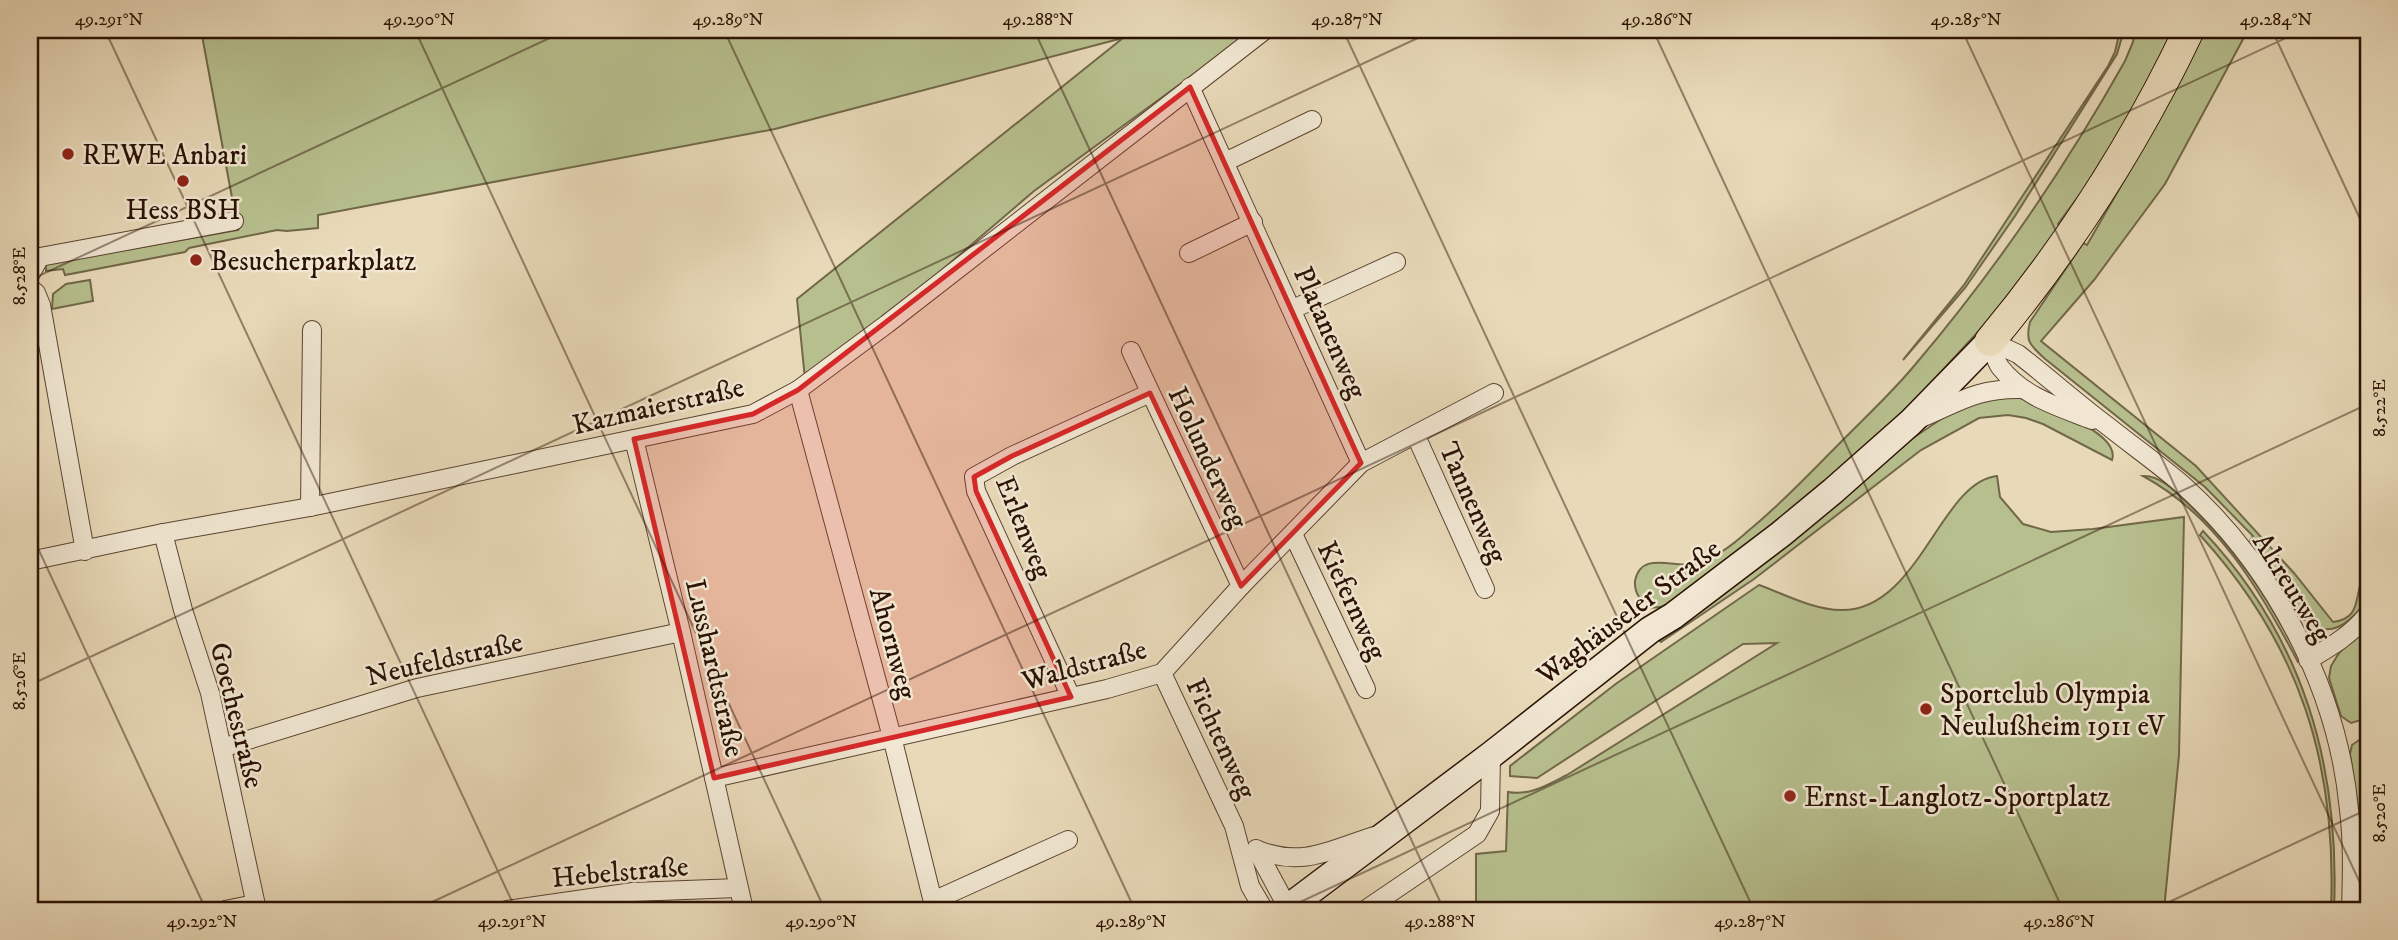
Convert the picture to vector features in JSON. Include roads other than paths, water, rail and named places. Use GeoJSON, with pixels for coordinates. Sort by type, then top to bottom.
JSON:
{"type":"FeatureCollection","features":[{"type":"Feature","properties":{"kind":"main road"},"geometry":{"type":"LineString","coordinates":[[1990,341],[2095,201],[2132,141],[2189,30]]}},
{"type":"Feature","properties":{"kind":"street","name":"Kazmaierstraße"},"geometry":{"type":"LineString","coordinates":[[30,561],[163,533],[310,507],[753,414],[798,390],[887,324],[1265,30]]}},
{"type":"Feature","properties":{"kind":"street","name":"Platanenweg"},"geometry":{"type":"LineString","coordinates":[[1190,87],[1361,463]]}},
{"type":"Feature","properties":{"kind":"street"},"geometry":{"type":"LineString","coordinates":[[1225,162],[1312,120]]}},
{"type":"Feature","properties":{"kind":"street"},"geometry":{"type":"LineString","coordinates":[[85,551],[41,305],[31,284],[40,257],[234,221]]}},
{"type":"Feature","properties":{"kind":"street"},"geometry":{"type":"LineString","coordinates":[[1189,253],[1253,222]]}},
{"type":"Feature","properties":{"kind":"street"},"geometry":{"type":"LineString","coordinates":[[1293,309],[1396,262]]}},
{"type":"Feature","properties":{"kind":"street"},"geometry":{"type":"LineString","coordinates":[[310,507],[312,330]]}},
{"type":"Feature","properties":{"kind":"street","name":"Altreutweg"},"geometry":{"type":"LineString","coordinates":[[1990,341],[1999,365],[2021,389],[2044,402],[2106,426]]}},
{"type":"Feature","properties":{"kind":"street","name":"Altreutweg"},"geometry":{"type":"LineString","coordinates":[[1990,341],[2018,354],[2184,487],[2250,560],[2279,605],[2308,660],[2332,721],[2346,785],[2353,863],[2351,910]]}},
{"type":"Feature","properties":{"kind":"street","name":"Waghäuseler Straße"},"geometry":{"type":"LineString","coordinates":[[1279,910],[1391,831],[1650,631],[1781,534],[1912,422],[1990,341]]}},
{"type":"Feature","properties":{"kind":"street","name":"Holunderweg"},"geometry":{"type":"LineString","coordinates":[[1130,351],[1241,586]]}},
{"type":"Feature","properties":{"kind":"street"},"geometry":{"type":"LineString","coordinates":[[1912,422],[1977,393],[2001,388],[2021,389]]}},
{"type":"Feature","properties":{"kind":"street","name":"Ahornweg"},"geometry":{"type":"LineString","coordinates":[[798,390],[892,737],[934,906]]}},
{"type":"Feature","properties":{"kind":"street","name":"Erlenweg"},"geometry":{"type":"LineString","coordinates":[[1071,697],[976,491],[974,477],[1012,456],[1150,393]]}},
{"type":"Feature","properties":{"kind":"street","name":"Waldstraße"},"geometry":{"type":"LineString","coordinates":[[714,778],[1071,697],[1162,673],[1241,586],[1361,463],[1494,393]]}},
{"type":"Feature","properties":{"kind":"street","name":"Tannenweg"},"geometry":{"type":"LineString","coordinates":[[1416,436],[1485,589]]}},
{"type":"Feature","properties":{"kind":"street","name":"Lusshardtstraße"},"geometry":{"type":"LineString","coordinates":[[634,439],[744,910]]}},
{"type":"Feature","properties":{"kind":"street","name":"Goethestraße"},"geometry":{"type":"LineString","coordinates":[[163,533],[183,610],[210,693],[256,907]]}},
{"type":"Feature","properties":{"kind":"street","name":"Kiefernweg"},"geometry":{"type":"LineString","coordinates":[[1293,534],[1366,689]]}},
{"type":"Feature","properties":{"kind":"street"},"geometry":{"type":"LineString","coordinates":[[2308,660],[2337,643],[2368,614]]}},
{"type":"Feature","properties":{"kind":"street","name":"Neufeldstraße"},"geometry":{"type":"LineString","coordinates":[[222,748],[417,688],[681,632]]}},
{"type":"Feature","properties":{"kind":"street","name":"Fichtenweg"},"geometry":{"type":"LineString","coordinates":[[1162,673],[1234,826],[1250,886],[1279,910]]}},
{"type":"Feature","properties":{"kind":"street"},"geometry":{"type":"LineString","coordinates":[[1366,910],[1477,834],[1490,811],[1491,755]]}},
{"type":"Feature","properties":{"kind":"street","name":"Fichtenweg"},"geometry":{"type":"LineString","coordinates":[[1234,826],[1258,850],[1279,910]]}},
{"type":"Feature","properties":{"kind":"street"},"geometry":{"type":"LineString","coordinates":[[1258,850],[1289,859],[1311,857],[1391,831]]}},
{"type":"Feature","properties":{"kind":"street"},"geometry":{"type":"LineString","coordinates":[[934,906],[1068,840]]}},
{"type":"Feature","properties":{"kind":"street","name":"Hebelstraße"},"geometry":{"type":"LineString","coordinates":[[507,910],[633,892],[738,888]]}},
{"type":"Feature","properties":{"kind":"street"},"geometry":{"type":"LineString","coordinates":[[225,910],[256,907]]}},
{"type":"Feature","properties":{"kind":"place","name":"REWE Anbari"},"geometry":{"type":"Point","coordinates":[68,154]}},
{"type":"Feature","properties":{"kind":"place","name":"Hess BSH"},"geometry":{"type":"Point","coordinates":[183,181]}},
{"type":"Feature","properties":{"kind":"place","name":"Besucherparkplatz"},"geometry":{"type":"Point","coordinates":[196,260]}},
{"type":"Feature","properties":{"kind":"place","name":"Sportclub Olympia Neulußheim 1911 eV"},"geometry":{"type":"Point","coordinates":[1926,709]}},
{"type":"Feature","properties":{"kind":"place","name":"Ernst-Langlotz-Sportplatz"},"geometry":{"type":"Point","coordinates":[1790,796]}}]}
